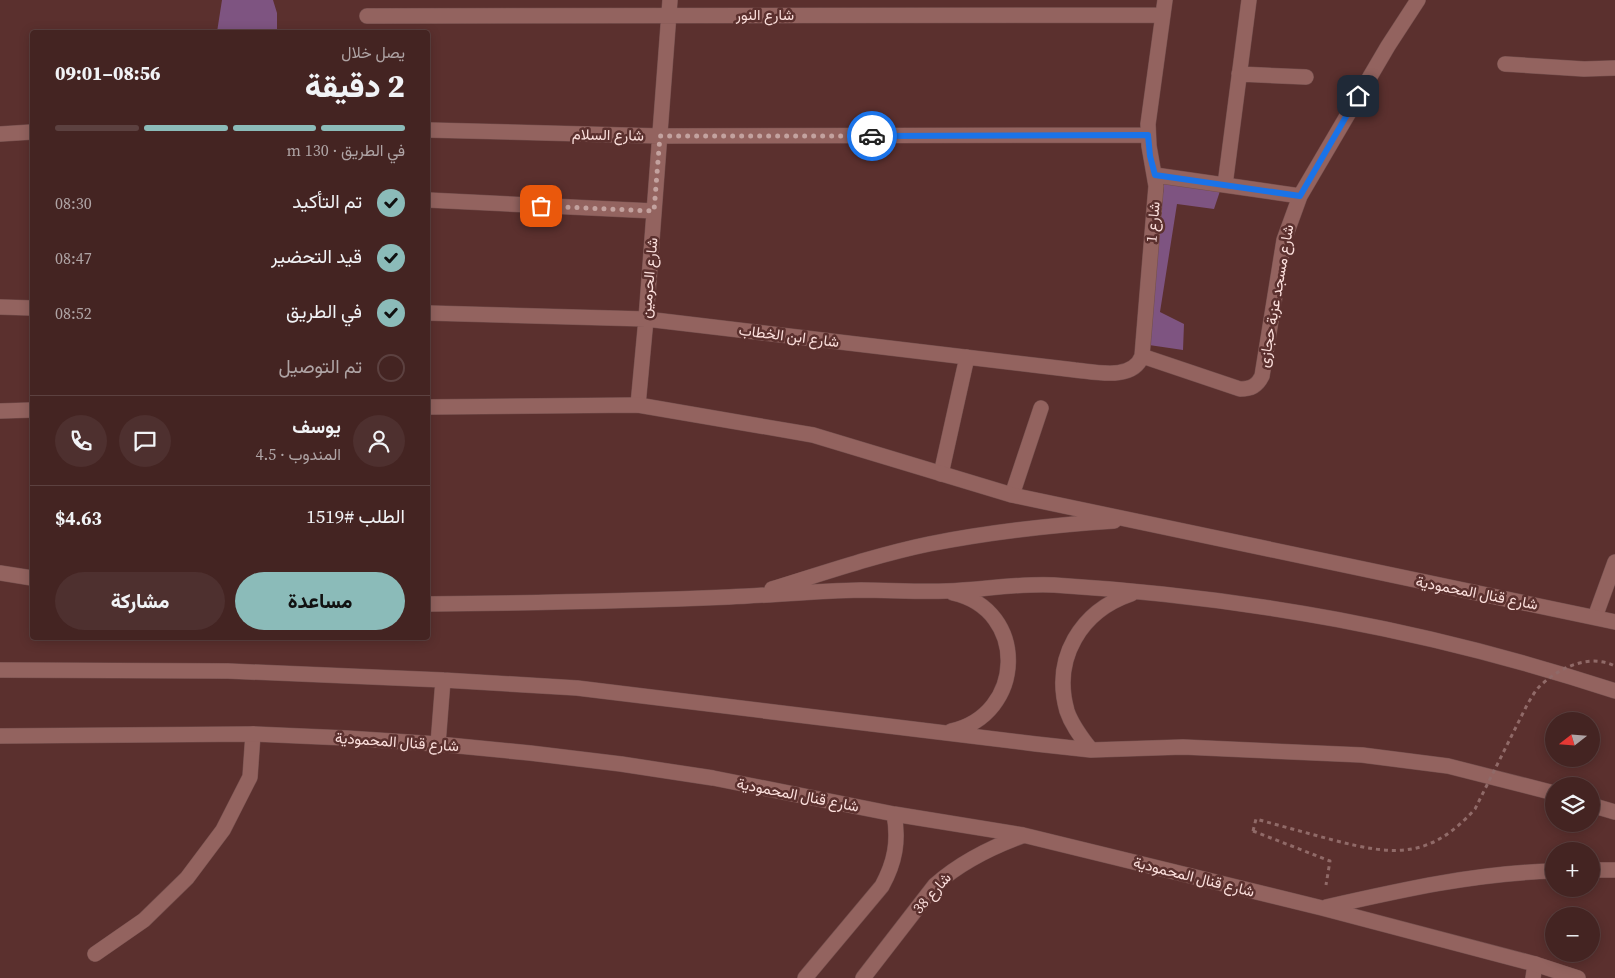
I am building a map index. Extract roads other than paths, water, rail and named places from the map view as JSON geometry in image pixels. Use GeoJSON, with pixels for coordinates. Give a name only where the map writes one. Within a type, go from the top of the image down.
{"type":"FeatureCollection","features":[{"type":"Feature","properties":{"kind":"main road","name":"شارع الحرمين"},"geometry":{"type":"LineString","coordinates":[[638,406],[670,0]]}},
{"type":"Feature","properties":{"kind":"main road"},"geometry":{"type":"LineString","coordinates":[[1225,185],[1249,0]]}},
{"type":"Feature","properties":{"kind":"main road","name":"شارع مسجد عزبة حجازى"},"geometry":{"type":"LineString","coordinates":[[1142,356],[1240,389],[1253,387],[1259,382],[1262,376],[1284,240],[1300,196],[1388,46],[1418,0]]}},
{"type":"Feature","properties":{"kind":"main road","name":"شارع النور"},"geometry":{"type":"LineString","coordinates":[[367,16],[669,16],[1164,7]]}},
{"type":"Feature","properties":{"kind":"main road","name":"شارع 1"},"geometry":{"type":"LineString","coordinates":[[1142,356],[1156,186],[1148,135],[1164,7]]}},
{"type":"Feature","properties":{"kind":"main road"},"geometry":{"type":"LineString","coordinates":[[1504,64],[1584,69],[1615,68]]}},
{"type":"Feature","properties":{"kind":"main road"},"geometry":{"type":"LineString","coordinates":[[1239,74],[1306,77]]}},
{"type":"Feature","properties":{"kind":"main road","name":"شارع السلام"},"geometry":{"type":"LineString","coordinates":[[430,130],[660,136],[1148,135]]}},
{"type":"Feature","properties":{"kind":"main road"},"geometry":{"type":"LineString","coordinates":[[0,134],[30,132]]}},
{"type":"Feature","properties":{"kind":"main road"},"geometry":{"type":"LineString","coordinates":[[1155,175],[1300,196]]}},
{"type":"Feature","properties":{"kind":"main road"},"geometry":{"type":"LineString","coordinates":[[430,200],[654,211]]}},
{"type":"Feature","properties":{"kind":"main road"},"geometry":{"type":"LineString","coordinates":[[0,307],[30,308]]}},
{"type":"Feature","properties":{"kind":"main road","name":"شارع ابن الخطاب"},"geometry":{"type":"LineString","coordinates":[[430,313],[646,318],[1075,370],[1129,371],[1135,368],[1142,356]]}},
{"type":"Feature","properties":{"kind":"main road"},"geometry":{"type":"LineString","coordinates":[[942,474],[967,357]]}},
{"type":"Feature","properties":{"kind":"main road","name":"شارع قنال المحمودية"},"geometry":{"type":"LineString","coordinates":[[430,407],[638,406],[813,435],[1012,496],[1135,520],[1447,588],[1615,622]]}},
{"type":"Feature","properties":{"kind":"main road"},"geometry":{"type":"LineString","coordinates":[[1012,496],[1041,408]]}},
{"type":"Feature","properties":{"kind":"main road"},"geometry":{"type":"LineString","coordinates":[[0,411],[30,410]]}},
{"type":"Feature","properties":{"kind":"main road"},"geometry":{"type":"LineString","coordinates":[[752,596],[861,561],[928,544],[997,532],[1066,524],[1135,520]]}},
{"type":"Feature","properties":{"kind":"main road"},"geometry":{"type":"LineString","coordinates":[[1596,617],[1615,562]]}},
{"type":"Feature","properties":{"kind":"main road"},"geometry":{"type":"LineString","coordinates":[[0,573],[30,578]]}},
{"type":"Feature","properties":{"kind":"main road"},"geometry":{"type":"LineString","coordinates":[[430,604],[579,603],[860,590],[945,591],[1050,585],[1219,599],[1302,612],[1391,629],[1487,652],[1565,674],[1615,691]]}},
{"type":"Feature","properties":{"kind":"main road"},"geometry":{"type":"LineString","coordinates":[[944,733],[963,729],[980,720],[994,707],[1003,690],[1008,672],[1008,653],[1004,634],[994,618],[980,605],[964,595],[945,591]]}},
{"type":"Feature","properties":{"kind":"main road"},"geometry":{"type":"LineString","coordinates":[[1091,750],[1077,732],[1068,712],[1063,691],[1066,661],[1070,647],[1081,628],[1096,612],[1114,599],[1135,592]]}},
{"type":"Feature","properties":{"kind":"main road"},"geometry":{"type":"LineString","coordinates":[[0,670],[228,671],[577,688],[1091,750],[1183,748],[1362,755],[1448,766],[1545,791]]}},
{"type":"Feature","properties":{"kind":"main road"},"geometry":{"type":"LineString","coordinates":[[438,744],[443,680]]}},
{"type":"Feature","properties":{"kind":"main road"},"geometry":{"type":"LineString","coordinates":[[95,954],[144,920],[173,892],[187,878],[223,830],[250,777],[254,734]]}},
{"type":"Feature","properties":{"kind":"main road","name":"شارع قنال المحمودية"},"geometry":{"type":"LineString","coordinates":[[0,736],[254,734],[438,744],[594,761],[713,778],[894,814],[1023,836],[1322,908],[1534,971],[1578,978]]}},
{"type":"Feature","properties":{"kind":"main road"},"geometry":{"type":"LineString","coordinates":[[1600,808],[1615,812]]}},
{"type":"Feature","properties":{"kind":"main road"},"geometry":{"type":"LineString","coordinates":[[805,978],[882,886],[894,858],[897,844],[897,828],[894,814]]}},
{"type":"Feature","properties":{"kind":"main road","name":"شارع 38"},"geometry":{"type":"LineString","coordinates":[[863,978],[934,885],[948,873],[979,853],[1023,836]]}},
{"type":"Feature","properties":{"kind":"main road"},"geometry":{"type":"LineString","coordinates":[[1600,870],[1615,870]]}},
{"type":"Feature","properties":{"kind":"main road"},"geometry":{"type":"LineString","coordinates":[[1322,908],[1391,892],[1460,880],[1514,872],[1545,871]]}}]}
